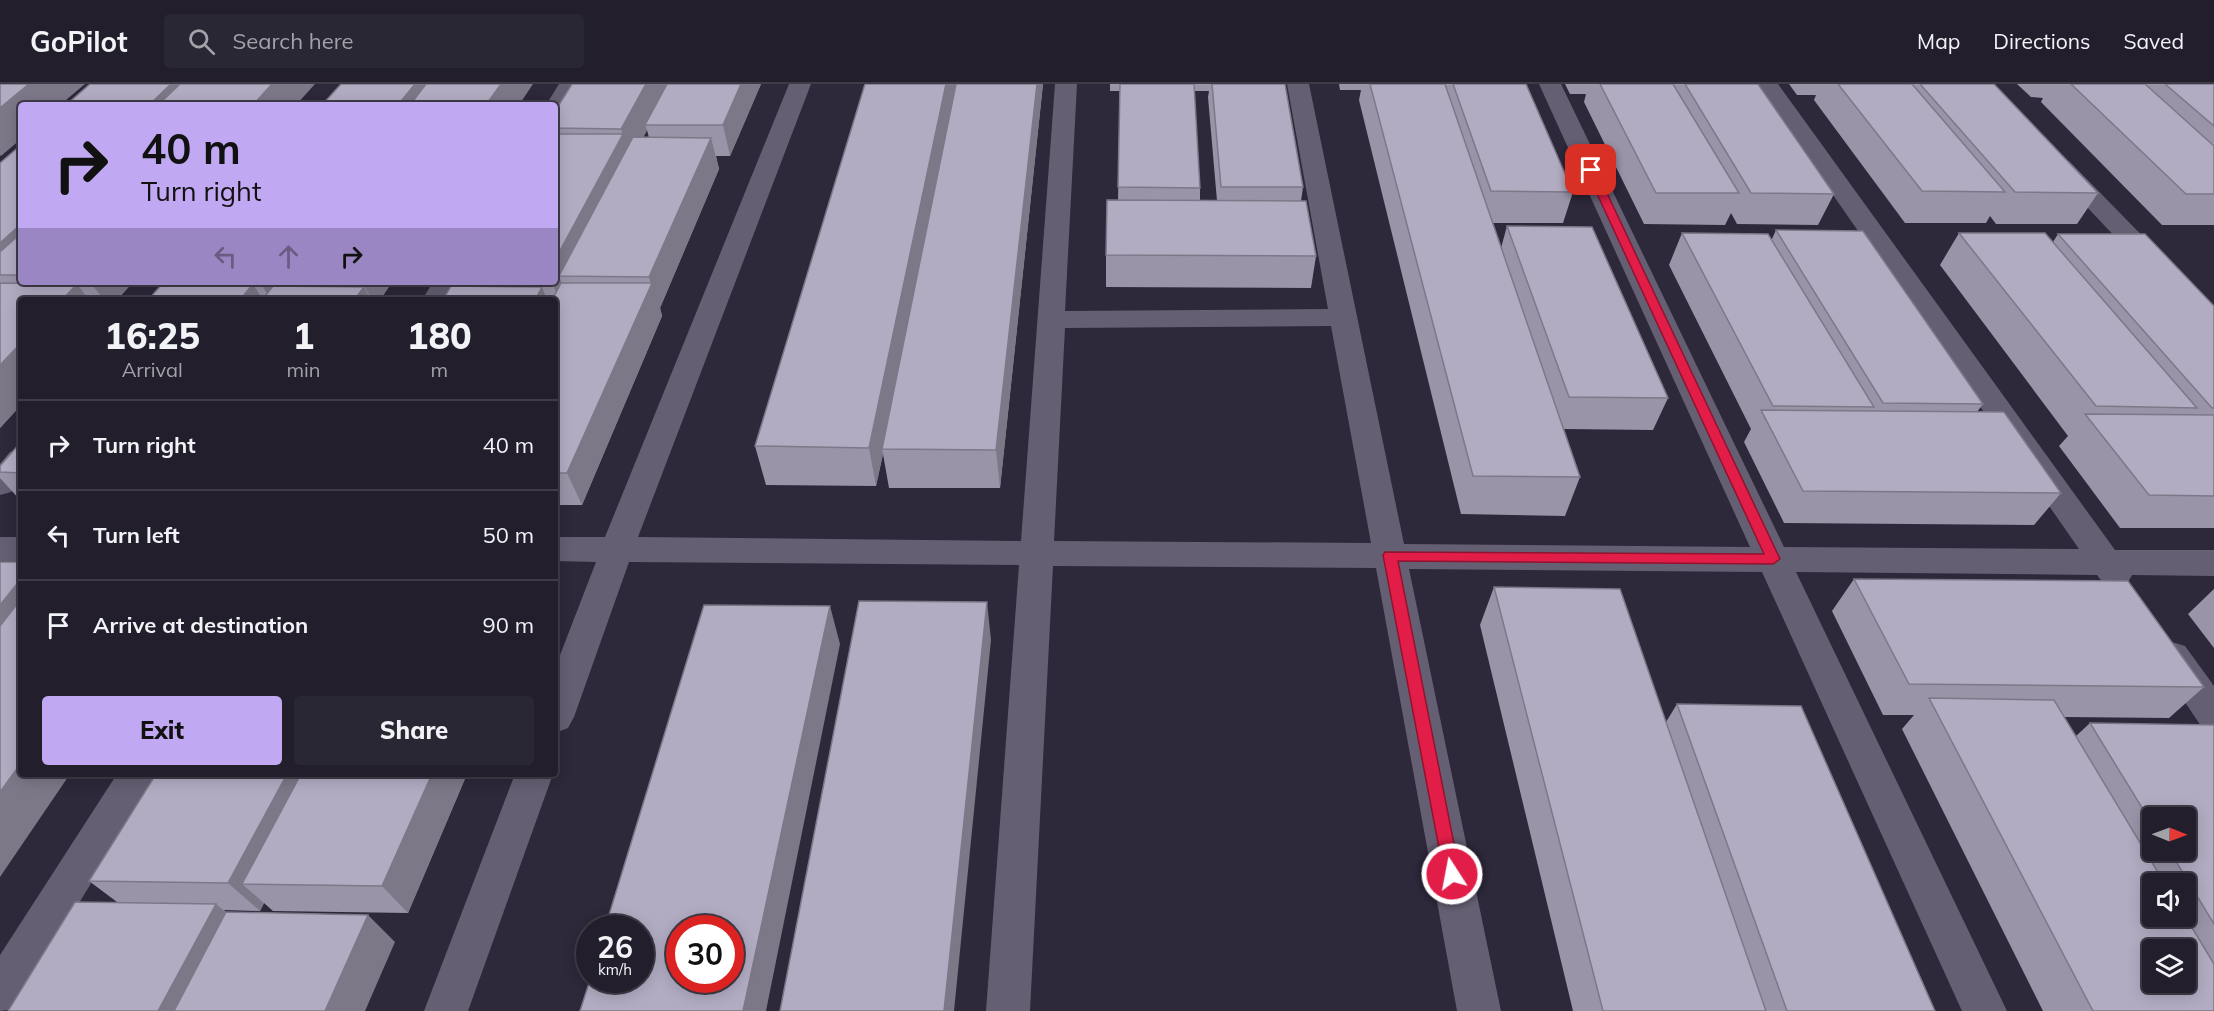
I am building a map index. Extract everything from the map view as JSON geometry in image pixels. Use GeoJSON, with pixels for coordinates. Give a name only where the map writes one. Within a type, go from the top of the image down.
{"type":"FeatureCollection","features":[{"type":"Feature","properties":{"kind":"street"},"geometry":{"type":"LineString","coordinates":[[558,103],[570,84]]}},
{"type":"Feature","properties":{"kind":"street"},"geometry":{"type":"LineString","coordinates":[[558,709],[617,549],[800,84]]}},
{"type":"Feature","properties":{"kind":"street"},"geometry":{"type":"LineString","coordinates":[[1008,1011],[1066,84]]}},
{"type":"Feature","properties":{"kind":"street"},"geometry":{"type":"LineString","coordinates":[[1298,84],[1479,1011]]}},
{"type":"Feature","properties":{"kind":"street"},"geometry":{"type":"LineString","coordinates":[[1550,84],[1985,1011]]}},
{"type":"Feature","properties":{"kind":"street"},"geometry":{"type":"LineString","coordinates":[[1767,84],[2133,600]]}},
{"type":"Feature","properties":{"kind":"street"},"geometry":{"type":"LineString","coordinates":[[2049,153],[2214,325]]}},
{"type":"Feature","properties":{"kind":"street"},"geometry":{"type":"LineString","coordinates":[[1051,320],[1343,317]]}},
{"type":"Feature","properties":{"kind":"street"},"geometry":{"type":"LineString","coordinates":[[0,484],[18,463]]}},
{"type":"Feature","properties":{"kind":"street"},"geometry":{"type":"LineString","coordinates":[[0,549],[18,549]]}},
{"type":"Feature","properties":{"kind":"street"},"geometry":{"type":"LineString","coordinates":[[558,549],[2214,563]]}},
{"type":"Feature","properties":{"kind":"street"},"geometry":{"type":"LineString","coordinates":[[2160,639],[2214,715]]}},
{"type":"Feature","properties":{"kind":"street"},"geometry":{"type":"LineString","coordinates":[[0,994],[136,777]]}},
{"type":"Feature","properties":{"kind":"street"},"geometry":{"type":"LineString","coordinates":[[446,1011],[533,777]]}},
{"type":"Feature","properties":{"kind":"building"},"geometry":{"type":"Polygon","coordinates":[[[0,84],[29,84],[0,108],[0,84]]]}},
{"type":"Feature","properties":{"kind":"building"},"geometry":{"type":"Polygon","coordinates":[[[90,84],[171,84],[152,102],[69,102],[90,84]]]}},
{"type":"Feature","properties":{"kind":"building"},"geometry":{"type":"Polygon","coordinates":[[[180,84],[272,84],[256,102],[161,102],[180,84]]]}},
{"type":"Feature","properties":{"kind":"building"},"geometry":{"type":"Polygon","coordinates":[[[341,84],[415,84],[400,102],[325,102],[341,84]]]}},
{"type":"Feature","properties":{"kind":"building"},"geometry":{"type":"Polygon","coordinates":[[[426,84],[501,84],[488,102],[412,102],[426,84]]]}},
{"type":"Feature","properties":{"kind":"building"},"geometry":{"type":"Polygon","coordinates":[[[572,84],[646,84],[621,129],[558,128],[558,106],[572,84]]]}},
{"type":"Feature","properties":{"kind":"building"},"geometry":{"type":"Polygon","coordinates":[[[667,84],[741,84],[723,125],[645,125],[667,84]]]}},
{"type":"Feature","properties":{"kind":"building"},"geometry":{"type":"Polygon","coordinates":[[[865,84],[946,84],[869,448],[755,446],[865,84]]]}},
{"type":"Feature","properties":{"kind":"building"},"geometry":{"type":"Polygon","coordinates":[[[956,84],[1037,84],[996,450],[882,449],[956,84]]]}},
{"type":"Feature","properties":{"kind":"building"},"geometry":{"type":"Polygon","coordinates":[[[1120,84],[1194,84],[1200,188],[1118,187],[1120,84]]]}},
{"type":"Feature","properties":{"kind":"building"},"geometry":{"type":"Polygon","coordinates":[[[1212,84],[1285,84],[1303,187],[1221,187],[1212,84]]]}},
{"type":"Feature","properties":{"kind":"building"},"geometry":{"type":"Polygon","coordinates":[[[1370,84],[1445,84],[1580,477],[1473,476],[1370,84]]]}},
{"type":"Feature","properties":{"kind":"building"},"geometry":{"type":"Polygon","coordinates":[[[1453,84],[1526,84],[1573,192],[1491,191],[1453,84]]]}},
{"type":"Feature","properties":{"kind":"building"},"geometry":{"type":"Polygon","coordinates":[[[1600,84],[1673,84],[1739,193],[1656,193],[1600,84]]]}},
{"type":"Feature","properties":{"kind":"building"},"geometry":{"type":"Polygon","coordinates":[[[1685,84],[1758,84],[1834,194],[1751,193],[1685,84]]]}},
{"type":"Feature","properties":{"kind":"building"},"geometry":{"type":"Polygon","coordinates":[[[1838,84],[1912,84],[2005,192],[1922,191],[1838,84]]]}},
{"type":"Feature","properties":{"kind":"building"},"geometry":{"type":"Polygon","coordinates":[[[1920,84],[1994,84],[2098,193],[2015,192],[1920,84]]]}},
{"type":"Feature","properties":{"kind":"building"},"geometry":{"type":"Polygon","coordinates":[[[2071,84],[2145,84],[2214,146],[2214,194],[2186,194],[2071,84]]]}},
{"type":"Feature","properties":{"kind":"building"},"geometry":{"type":"Polygon","coordinates":[[[2165,84],[2214,84],[2214,126],[2165,84]]]}},
{"type":"Feature","properties":{"kind":"building"},"geometry":{"type":"Polygon","coordinates":[[[558,134],[623,134],[558,254],[558,134]]]}},
{"type":"Feature","properties":{"kind":"building"},"geometry":{"type":"Polygon","coordinates":[[[633,137],[711,138],[649,277],[559,276],[633,137]]]}},
{"type":"Feature","properties":{"kind":"building"},"geometry":{"type":"Polygon","coordinates":[[[18,148],[18,227],[0,243],[0,163],[18,148]]]}},
{"type":"Feature","properties":{"kind":"building"},"geometry":{"type":"Polygon","coordinates":[[[1107,200],[1306,201],[1316,256],[1106,255],[1107,200]]]}},
{"type":"Feature","properties":{"kind":"building"},"geometry":{"type":"Polygon","coordinates":[[[1507,226],[1592,227],[1668,398],[1569,397],[1507,226]]]}},
{"type":"Feature","properties":{"kind":"building"},"geometry":{"type":"Polygon","coordinates":[[[1776,230],[1863,231],[1983,404],[1883,403],[1776,230]]]}},
{"type":"Feature","properties":{"kind":"building"},"geometry":{"type":"Polygon","coordinates":[[[1682,233],[1768,234],[1874,407],[1773,406],[1682,233]]]}},
{"type":"Feature","properties":{"kind":"building"},"geometry":{"type":"Polygon","coordinates":[[[1959,233],[2045,233],[2197,408],[2096,406],[1959,233]]]}},
{"type":"Feature","properties":{"kind":"building"},"geometry":{"type":"Polygon","coordinates":[[[2058,234],[2145,234],[2214,306],[2214,408],[2212,408],[2058,234]]]}},
{"type":"Feature","properties":{"kind":"building"},"geometry":{"type":"Polygon","coordinates":[[[18,236],[18,275],[0,275],[0,252],[18,236]]]}},
{"type":"Feature","properties":{"kind":"building"},"geometry":{"type":"Polygon","coordinates":[[[0,283],[76,285],[65,297],[18,297],[18,346],[0,365],[0,283]]]}},
{"type":"Feature","properties":{"kind":"building"},"geometry":{"type":"Polygon","coordinates":[[[561,283],[652,283],[567,473],[558,473],[558,297],[554,297],[561,283]]]}},
{"type":"Feature","properties":{"kind":"building"},"geometry":{"type":"Polygon","coordinates":[[[161,285],[252,285],[242,297],[151,297],[161,285]]]}},
{"type":"Feature","properties":{"kind":"building"},"geometry":{"type":"Polygon","coordinates":[[[273,286],[364,287],[356,297],[264,297],[273,286]]]}},
{"type":"Feature","properties":{"kind":"building"},"geometry":{"type":"Polygon","coordinates":[[[451,286],[542,287],[537,297],[445,297],[451,286]]]}},
{"type":"Feature","properties":{"kind":"building"},"geometry":{"type":"Polygon","coordinates":[[[1761,410],[2004,412],[2061,493],[1803,491],[1761,410]]]}},
{"type":"Feature","properties":{"kind":"building"},"geometry":{"type":"Polygon","coordinates":[[[2085,414],[2214,415],[2214,496],[2149,495],[2085,414]]]}},
{"type":"Feature","properties":{"kind":"building"},"geometry":{"type":"Polygon","coordinates":[[[18,445],[18,473],[0,472],[0,466],[18,445]]]}},
{"type":"Feature","properties":{"kind":"building"},"geometry":{"type":"Polygon","coordinates":[[[0,562],[18,562],[18,583],[0,605],[0,562]]]}},
{"type":"Feature","properties":{"kind":"building"},"geometry":{"type":"Polygon","coordinates":[[[1854,579],[2128,581],[2204,687],[1909,684],[1854,579]]]}},
{"type":"Feature","properties":{"kind":"building"},"geometry":{"type":"Polygon","coordinates":[[[1494,587],[1620,589],[1766,1011],[1603,1011],[1494,587]]]}},
{"type":"Feature","properties":{"kind":"building"},"geometry":{"type":"Polygon","coordinates":[[[859,601],[987,602],[944,1011],[780,1011],[859,601]]]}},
{"type":"Feature","properties":{"kind":"building"},"geometry":{"type":"Polygon","coordinates":[[[18,603],[18,767],[0,792],[0,626],[18,603]]]}},
{"type":"Feature","properties":{"kind":"building"},"geometry":{"type":"Polygon","coordinates":[[[704,605],[830,606],[743,1011],[580,1011],[586,993],[654,993],[654,915],[609,915],[704,605]]]}},
{"type":"Feature","properties":{"kind":"building"},"geometry":{"type":"Polygon","coordinates":[[[1929,698],[2054,700],[2142,846],[2142,861],[2151,861],[2158,873],[2142,873],[2142,927],[2192,927],[2214,964],[2214,1011],[2093,1011],[1929,698]]]}},
{"type":"Feature","properties":{"kind":"building"},"geometry":{"type":"Polygon","coordinates":[[[1677,704],[1801,706],[1935,1011],[1787,1011],[1677,704]]]}},
{"type":"Feature","properties":{"kind":"building"},"geometry":{"type":"Polygon","coordinates":[[[2090,723],[2214,725],[2214,924],[2196,894],[2196,873],[2183,873],[2176,861],[2196,861],[2196,807],[2142,808],[2090,723]]]}},
{"type":"Feature","properties":{"kind":"building"},"geometry":{"type":"Polygon","coordinates":[[[154,777],[285,777],[228,883],[89,881],[154,777]]]}},
{"type":"Feature","properties":{"kind":"building"},"geometry":{"type":"Polygon","coordinates":[[[299,777],[431,777],[382,886],[242,884],[299,777]]]}},
{"type":"Feature","properties":{"kind":"building"},"geometry":{"type":"Polygon","coordinates":[[[75,902],[216,904],[158,1011],[8,1011],[75,902]]]}},
{"type":"Feature","properties":{"kind":"building"},"geometry":{"type":"Polygon","coordinates":[[[226,912],[368,915],[325,1011],[174,1011],[226,912]]]}},
{"type":"Feature","properties":{"kind":"route"},"geometry":{"type":"LineString","coordinates":[[1452,874],[1390,555],[1773,559],[1591,170]]}}]}
